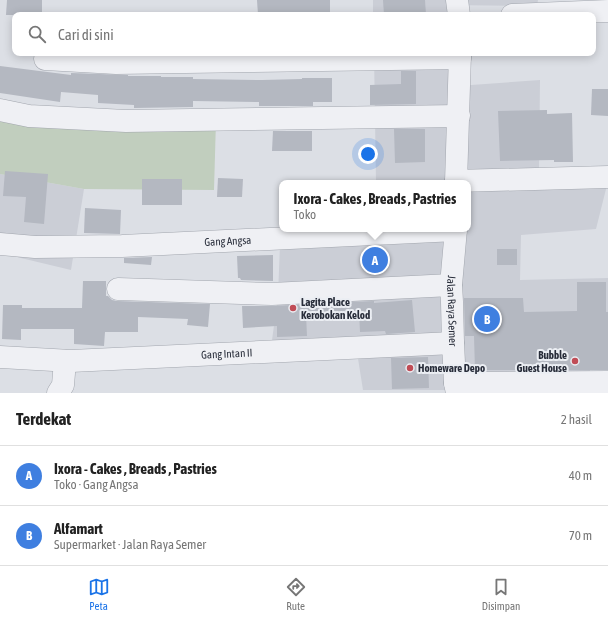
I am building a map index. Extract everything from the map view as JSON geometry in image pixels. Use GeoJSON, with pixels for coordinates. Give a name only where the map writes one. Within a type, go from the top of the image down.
{"type":"FeatureCollection","features":[{"type":"Feature","properties":{"kind":"street"},"geometry":{"type":"LineString","coordinates":[[457,0],[459,12]]}},
{"type":"Feature","properties":{"kind":"street"},"geometry":{"type":"LineString","coordinates":[[584,12],[608,11]]}},
{"type":"Feature","properties":{"kind":"street"},"geometry":{"type":"LineString","coordinates":[[45,59],[116,63],[417,56]]}},
{"type":"Feature","properties":{"kind":"street"},"geometry":{"type":"LineString","coordinates":[[456,180],[460,56]]}},
{"type":"Feature","properties":{"kind":"street"},"geometry":{"type":"LineString","coordinates":[[0,110],[29,116],[126,121],[459,116]]}},
{"type":"Feature","properties":{"kind":"street"},"geometry":{"type":"LineString","coordinates":[[471,182],[608,177]]}},
{"type":"Feature","properties":{"kind":"street","name":"Gang Angsa"},"geometry":{"type":"LineString","coordinates":[[0,244],[35,247],[122,246],[397,232]]}},
{"type":"Feature","properties":{"kind":"street","name":"Jalan Raya Semer"},"geometry":{"type":"LineString","coordinates":[[456,232],[451,285],[456,388]]}},
{"type":"Feature","properties":{"kind":"street"},"geometry":{"type":"LineString","coordinates":[[118,289],[272,294],[451,285]]}},
{"type":"Feature","properties":{"kind":"street","name":"Gang Intan II"},"geometry":{"type":"LineString","coordinates":[[0,357],[68,361],[453,343]]}},
{"type":"Feature","properties":{"kind":"street"},"geometry":{"type":"LineString","coordinates":[[58,393],[63,385],[68,361]]}},
{"type":"Feature","properties":{"kind":"street"},"geometry":{"type":"LineString","coordinates":[[68,361],[70,393]]}},
{"type":"Feature","properties":{"kind":"street"},"geometry":{"type":"LineString","coordinates":[[456,388],[608,382]]}},
{"type":"Feature","properties":{"kind":"shaded area"},"geometry":{"type":"Polygon","coordinates":[[[373,0],[538,0],[537,6],[447,5],[448,12],[373,12],[373,0]]]}},
{"type":"Feature","properties":{"kind":"shaded area"},"geometry":{"type":"Polygon","coordinates":[[[374,56],[453,56],[457,86],[540,80],[539,168],[608,169],[608,181],[596,229],[521,235],[520,280],[608,278],[608,336],[590,336],[590,378],[451,390],[363,390],[356,346],[270,355],[278,296],[280,245],[408,232],[471,232],[471,180],[376,180],[374,56]]]}},
{"type":"Feature","properties":{"kind":"shaded area"},"geometry":{"type":"Polygon","coordinates":[[[0,174],[84,189],[71,270],[0,253],[0,174]]]}},
{"type":"Feature","properties":{"kind":"green space"},"geometry":{"type":"Polygon","coordinates":[[[0,118],[216,120],[214,190],[84,189],[0,174],[0,118]]]}},
{"type":"Feature","properties":{"kind":"building"},"geometry":{"type":"Polygon","coordinates":[[[7,0],[42,0],[42,12],[12,12],[12,15],[6,15],[7,0]]]}},
{"type":"Feature","properties":{"kind":"building"},"geometry":{"type":"Polygon","coordinates":[[[257,0],[330,0],[330,12],[258,12],[257,0]]]}},
{"type":"Feature","properties":{"kind":"building"},"geometry":{"type":"Polygon","coordinates":[[[383,0],[425,0],[426,12],[384,12],[383,0]]]}},
{"type":"Feature","properties":{"kind":"building"},"geometry":{"type":"Polygon","coordinates":[[[0,66],[71,75],[71,73],[193,77],[193,79],[262,80],[332,78],[332,102],[313,102],[313,106],[259,106],[259,102],[193,101],[193,107],[134,108],[134,105],[98,103],[98,95],[61,92],[60,102],[0,93],[0,66]]]}},
{"type":"Feature","properties":{"kind":"building"},"geometry":{"type":"Polygon","coordinates":[[[401,71],[416,71],[416,104],[370,105],[370,85],[401,84],[401,71]]]}},
{"type":"Feature","properties":{"kind":"building"},"geometry":{"type":"Polygon","coordinates":[[[592,89],[608,89],[608,116],[591,115],[592,89]]]}},
{"type":"Feature","properties":{"kind":"building"},"geometry":{"type":"Polygon","coordinates":[[[547,110],[547,114],[572,113],[573,162],[554,162],[554,160],[500,161],[498,111],[547,110]]]}},
{"type":"Feature","properties":{"kind":"building"},"geometry":{"type":"Polygon","coordinates":[[[394,129],[425,129],[425,162],[395,163],[394,129]]]}},
{"type":"Feature","properties":{"kind":"building"},"geometry":{"type":"Polygon","coordinates":[[[273,131],[312,131],[312,151],[272,151],[273,131]]]}},
{"type":"Feature","properties":{"kind":"building"},"geometry":{"type":"Polygon","coordinates":[[[5,171],[48,174],[44,224],[24,222],[26,197],[3,196],[5,171]]]}},
{"type":"Feature","properties":{"kind":"building"},"geometry":{"type":"Polygon","coordinates":[[[218,178],[243,179],[242,197],[217,197],[218,178]]]}},
{"type":"Feature","properties":{"kind":"building"},"geometry":{"type":"Polygon","coordinates":[[[142,179],[182,179],[182,205],[142,205],[142,179]]]}},
{"type":"Feature","properties":{"kind":"building"},"geometry":{"type":"Polygon","coordinates":[[[85,208],[121,210],[120,234],[84,233],[85,208]]]}},
{"type":"Feature","properties":{"kind":"building"},"geometry":{"type":"Polygon","coordinates":[[[497,249],[517,249],[517,265],[497,265],[497,249]]]}},
{"type":"Feature","properties":{"kind":"building"},"geometry":{"type":"Polygon","coordinates":[[[273,255],[273,281],[241,280],[238,278],[237,256],[273,255]]]}},
{"type":"Feature","properties":{"kind":"building"},"geometry":{"type":"Polygon","coordinates":[[[152,257],[151,265],[124,263],[124,258],[152,257]]]}},
{"type":"Feature","properties":{"kind":"building"},"geometry":{"type":"Polygon","coordinates":[[[83,281],[106,281],[106,296],[117,301],[210,304],[208,327],[187,325],[188,319],[138,317],[138,332],[105,332],[104,346],[74,344],[74,329],[21,329],[21,340],[2,339],[3,305],[22,305],[22,308],[82,308],[83,281]]]}},
{"type":"Feature","properties":{"kind":"building"},"geometry":{"type":"Polygon","coordinates":[[[577,282],[606,282],[606,312],[608,312],[608,370],[475,370],[474,336],[465,336],[464,298],[523,298],[524,312],[577,311],[577,282]]]}},
{"type":"Feature","properties":{"kind":"building"},"geometry":{"type":"Polygon","coordinates":[[[412,300],[415,332],[386,334],[385,331],[360,332],[359,312],[306,314],[307,336],[277,337],[277,326],[243,328],[242,306],[374,301],[374,303],[412,300]]]}},
{"type":"Feature","properties":{"kind":"building","name":"Homeware Depo"},"geometry":{"type":"Polygon","coordinates":[[[428,357],[429,388],[392,389],[391,358],[428,357]]]}},
{"type":"Feature","properties":{"kind":"place","name":"Ixora - Cakes , Breads , Pastries"},"geometry":{"type":"Point","coordinates":[375,260]}},
{"type":"Feature","properties":{"kind":"place","name":"Lagita Place Kerobokan Kelod"},"geometry":{"type":"Point","coordinates":[293,308]}},
{"type":"Feature","properties":{"kind":"place","name":"Alfamart"},"geometry":{"type":"Point","coordinates":[487,319]}},
{"type":"Feature","properties":{"kind":"place","name":"Bubble Guest House"},"geometry":{"type":"Point","coordinates":[575,361]}},
{"type":"Feature","properties":{"kind":"place","name":"Homeware Depo"},"geometry":{"type":"Point","coordinates":[410,368]}}]}
